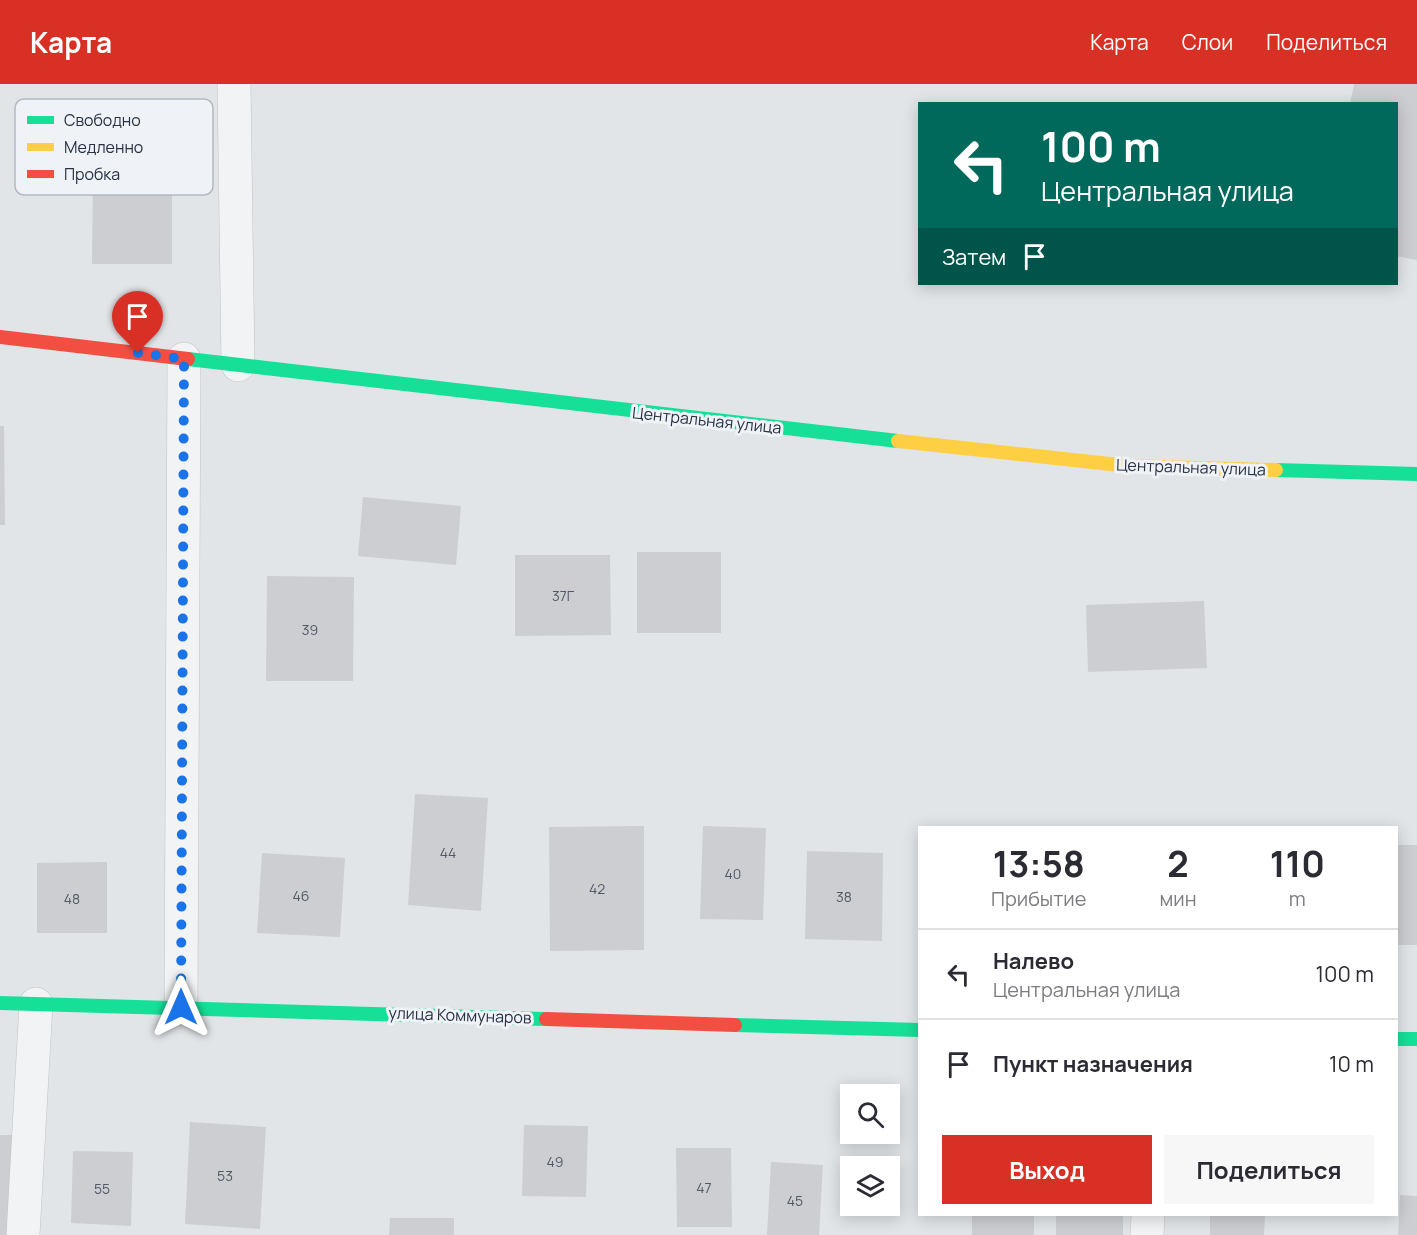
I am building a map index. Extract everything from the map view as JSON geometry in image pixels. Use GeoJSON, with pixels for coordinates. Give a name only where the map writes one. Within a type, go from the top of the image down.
{"type":"FeatureCollection","features":[{"type":"Feature","properties":{"kind":"street"},"geometry":{"type":"LineString","coordinates":[[234,84],[238,365]]}},
{"type":"Feature","properties":{"kind":"street","name":"Центральная улица"},"geometry":{"type":"LineString","coordinates":[[0,337],[578,406],[1128,466],[1417,474]]}},
{"type":"Feature","properties":{"kind":"street"},"geometry":{"type":"LineString","coordinates":[[181,1007],[184,359]]}},
{"type":"Feature","properties":{"kind":"street","name":"улица Коммунаров"},"geometry":{"type":"LineString","coordinates":[[0,1003],[918,1030]]}},
{"type":"Feature","properties":{"kind":"street"},"geometry":{"type":"LineString","coordinates":[[23,1235],[36,1004]]}},
{"type":"Feature","properties":{"kind":"street"},"geometry":{"type":"LineString","coordinates":[[1398,1039],[1417,1039]]}},
{"type":"Feature","properties":{"kind":"street"},"geometry":{"type":"LineString","coordinates":[[1147,1235],[1148,1216]]}},
{"type":"Feature","properties":{"kind":"building"},"geometry":{"type":"Polygon","coordinates":[[[1354,84],[1417,84],[1417,260],[1398,256],[1398,102],[1350,102],[1354,84]]]}},
{"type":"Feature","properties":{"kind":"building"},"geometry":{"type":"Polygon","coordinates":[[[93,195],[172,195],[172,264],[92,264],[93,195]]]}},
{"type":"Feature","properties":{"kind":"building"},"geometry":{"type":"Polygon","coordinates":[[[0,426],[4,426],[5,525],[0,525],[0,426]]]}},
{"type":"Feature","properties":{"kind":"building"},"geometry":{"type":"Polygon","coordinates":[[[363,497],[461,506],[456,565],[358,556],[363,497]]]}},
{"type":"Feature","properties":{"kind":"building"},"geometry":{"type":"Polygon","coordinates":[[[637,552],[721,552],[721,633],[637,633],[637,552]]]}},
{"type":"Feature","properties":{"kind":"building"},"geometry":{"type":"Polygon","coordinates":[[[515,555],[610,555],[611,635],[515,636],[515,555]]]}},
{"type":"Feature","properties":{"kind":"building"},"geometry":{"type":"Polygon","coordinates":[[[267,576],[354,577],[353,681],[266,681],[267,576]]]}},
{"type":"Feature","properties":{"kind":"building"},"geometry":{"type":"Polygon","coordinates":[[[1204,601],[1207,668],[1088,672],[1086,605],[1204,601]]]}},
{"type":"Feature","properties":{"kind":"building"},"geometry":{"type":"Polygon","coordinates":[[[415,794],[488,798],[481,911],[408,905],[415,794]]]}},
{"type":"Feature","properties":{"kind":"building"},"geometry":{"type":"Polygon","coordinates":[[[644,826],[644,950],[550,951],[549,827],[644,826]]]}},
{"type":"Feature","properties":{"kind":"building"},"geometry":{"type":"Polygon","coordinates":[[[703,826],[766,828],[763,920],[700,919],[703,826]]]}},
{"type":"Feature","properties":{"kind":"building"},"geometry":{"type":"Polygon","coordinates":[[[1398,845],[1417,845],[1417,945],[1398,945],[1398,845]]]}},
{"type":"Feature","properties":{"kind":"building"},"geometry":{"type":"Polygon","coordinates":[[[807,851],[883,853],[882,941],[805,939],[807,851]]]}},
{"type":"Feature","properties":{"kind":"building"},"geometry":{"type":"Polygon","coordinates":[[[262,853],[345,858],[340,937],[257,933],[262,853]]]}},
{"type":"Feature","properties":{"kind":"building"},"geometry":{"type":"Polygon","coordinates":[[[107,862],[107,933],[37,933],[37,863],[107,862]]]}},
{"type":"Feature","properties":{"kind":"building"},"geometry":{"type":"Polygon","coordinates":[[[190,1122],[266,1127],[260,1229],[185,1224],[190,1122]]]}},
{"type":"Feature","properties":{"kind":"building"},"geometry":{"type":"Polygon","coordinates":[[[524,1125],[588,1126],[586,1197],[522,1196],[524,1125]]]}},
{"type":"Feature","properties":{"kind":"building"},"geometry":{"type":"Polygon","coordinates":[[[0,1135],[21,1135],[19,1235],[0,1235],[0,1135]]]}},
{"type":"Feature","properties":{"kind":"building"},"geometry":{"type":"Polygon","coordinates":[[[676,1148],[731,1148],[732,1227],[677,1227],[676,1148]]]}},
{"type":"Feature","properties":{"kind":"building"},"geometry":{"type":"Polygon","coordinates":[[[73,1151],[133,1152],[131,1226],[71,1223],[73,1151]]]}},
{"type":"Feature","properties":{"kind":"building"},"geometry":{"type":"Polygon","coordinates":[[[771,1162],[823,1165],[819,1235],[767,1235],[771,1162]]]}},
{"type":"Feature","properties":{"kind":"building"},"geometry":{"type":"Polygon","coordinates":[[[1400,1195],[1417,1196],[1417,1235],[1398,1235],[1400,1195]]]}},
{"type":"Feature","properties":{"kind":"building"},"geometry":{"type":"Polygon","coordinates":[[[972,1216],[1034,1216],[1034,1235],[972,1235],[972,1216]]]}},
{"type":"Feature","properties":{"kind":"building"},"geometry":{"type":"Polygon","coordinates":[[[1056,1216],[1123,1216],[1123,1235],[1056,1235],[1056,1216]]]}},
{"type":"Feature","properties":{"kind":"building"},"geometry":{"type":"Polygon","coordinates":[[[1210,1216],[1265,1216],[1264,1235],[1210,1235],[1210,1216]]]}},
{"type":"Feature","properties":{"kind":"building"},"geometry":{"type":"Polygon","coordinates":[[[390,1218],[454,1218],[454,1235],[389,1235],[390,1218]]]}},
{"type":"Feature","properties":{"kind":"traffic: fast"},"geometry":{"type":"LineString","coordinates":[[188,359],[898,441]]}},
{"type":"Feature","properties":{"kind":"traffic: fast"},"geometry":{"type":"LineString","coordinates":[[1276,470],[1417,474]]}},
{"type":"Feature","properties":{"kind":"traffic: fast"},"geometry":{"type":"LineString","coordinates":[[0,1003],[546,1019]]}},
{"type":"Feature","properties":{"kind":"traffic: fast"},"geometry":{"type":"LineString","coordinates":[[735,1025],[918,1030]]}},
{"type":"Feature","properties":{"kind":"traffic: fast"},"geometry":{"type":"LineString","coordinates":[[1398,1039],[1417,1039]]}},
{"type":"Feature","properties":{"kind":"traffic: slow"},"geometry":{"type":"LineString","coordinates":[[898,441],[1128,466],[1276,470]]}},
{"type":"Feature","properties":{"kind":"traffic: jam"},"geometry":{"type":"LineString","coordinates":[[0,337],[188,359]]}},
{"type":"Feature","properties":{"kind":"traffic: jam"},"geometry":{"type":"LineString","coordinates":[[546,1019],[735,1025]]}},
{"type":"Feature","properties":{"kind":"route"},"geometry":{"type":"LineString","coordinates":[[138,353],[184,359],[181,1007]]}}]}
